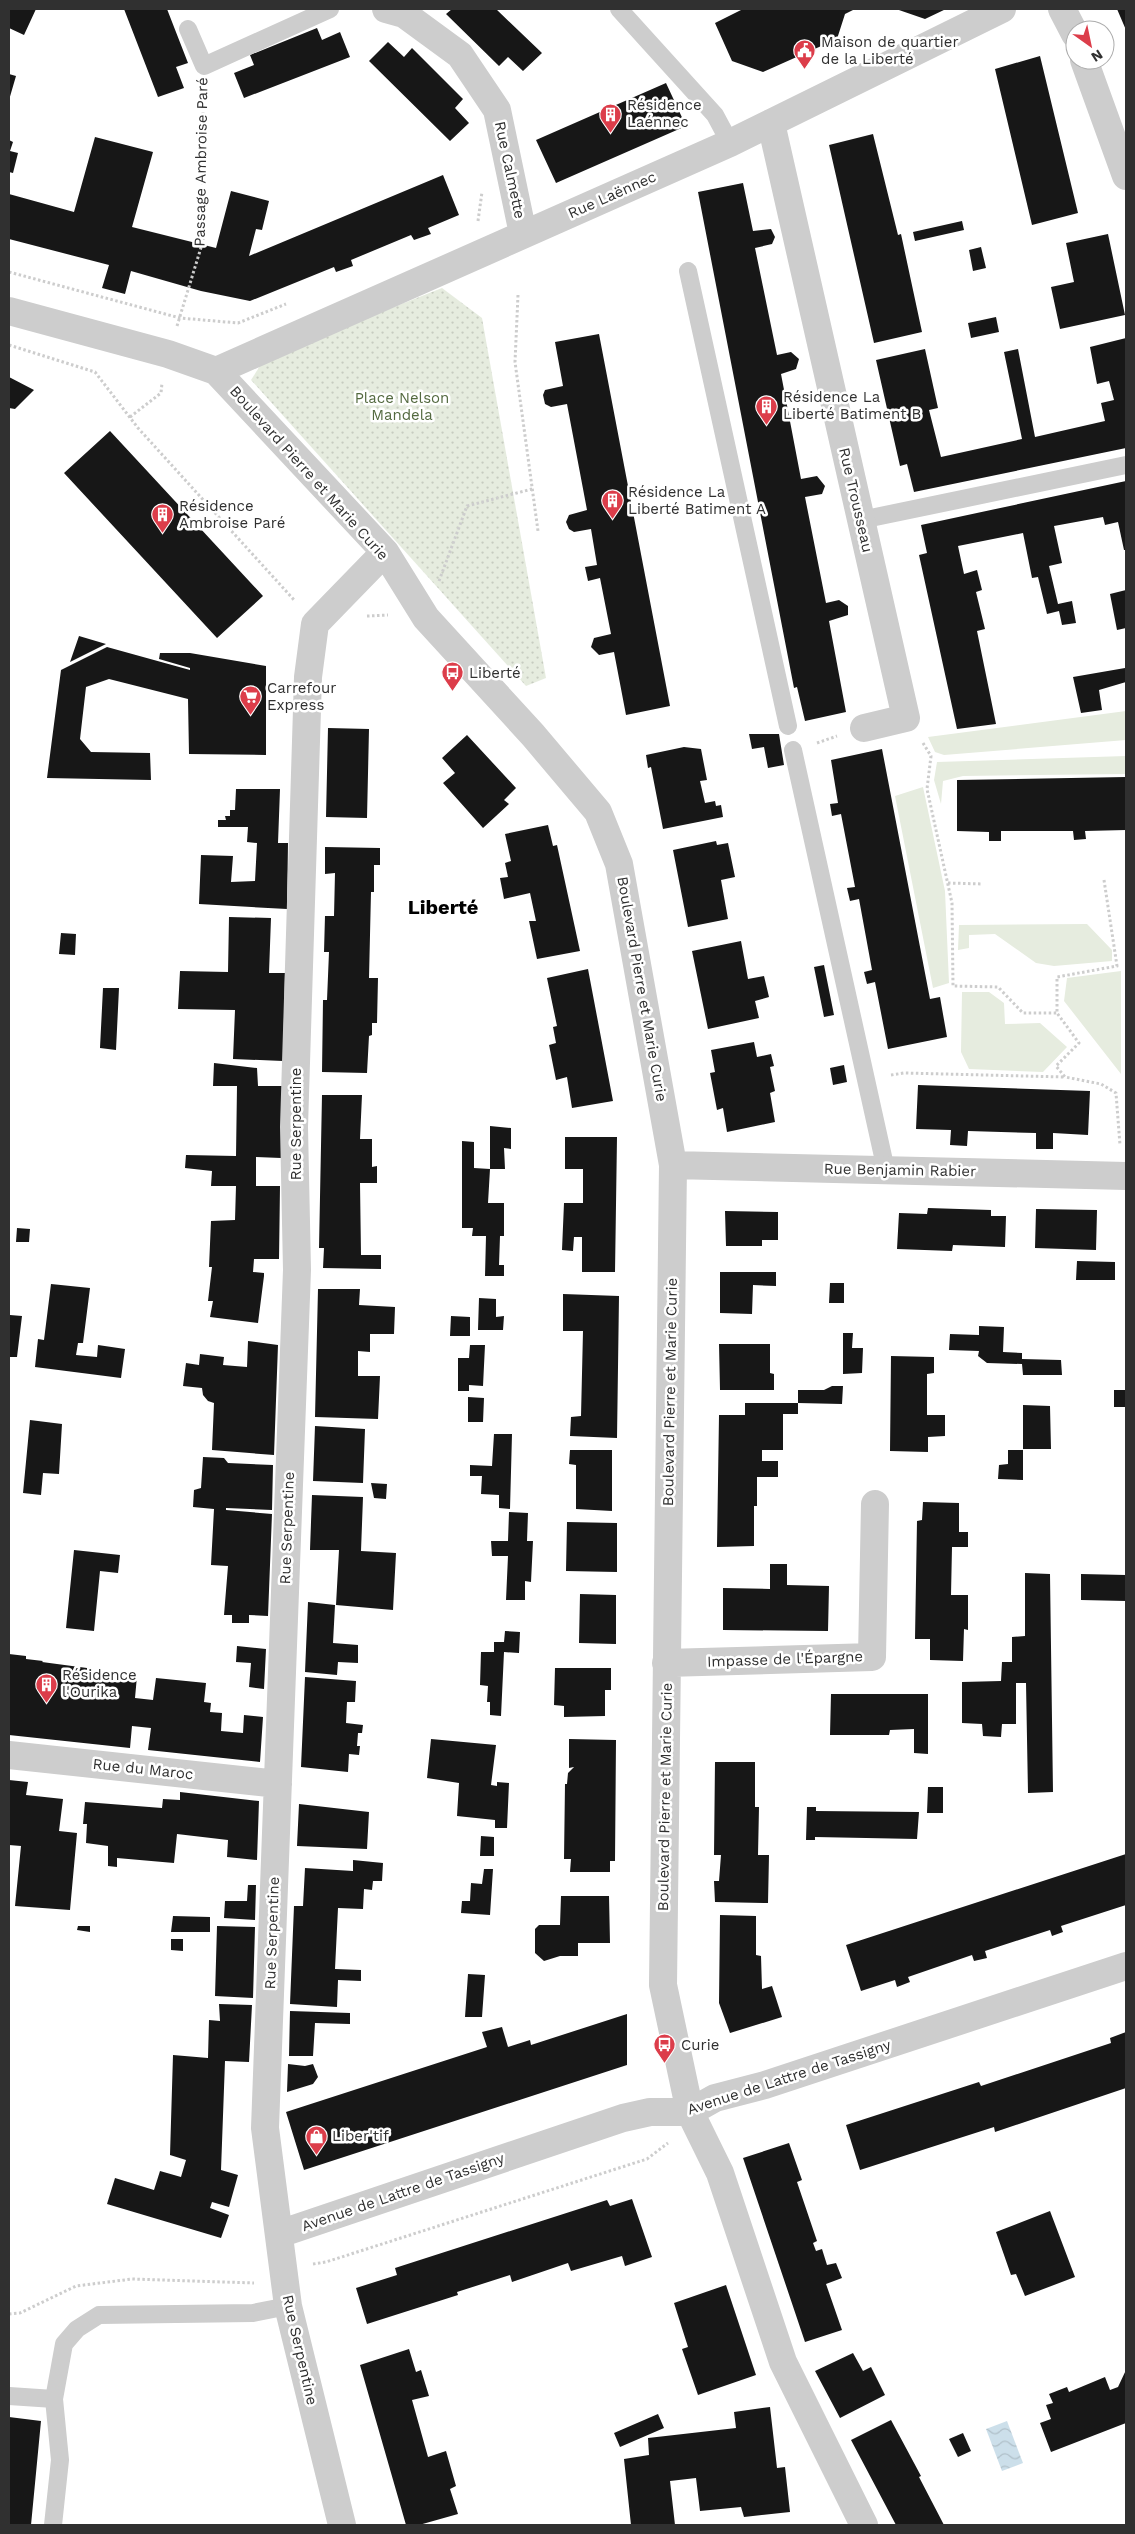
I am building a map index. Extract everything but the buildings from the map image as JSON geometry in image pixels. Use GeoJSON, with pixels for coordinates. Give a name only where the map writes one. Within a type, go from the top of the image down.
{"type":"FeatureCollection","features":[{"type":"Feature","properties":{"kind":"street","name":"Rue Laënnec"},"geometry":{"type":"LineString","coordinates":[[216,371],[464,263],[523,234],[730,142],[1002,9]]}},
{"type":"Feature","properties":{"kind":"street","name":"Rue Calmette"},"geometry":{"type":"LineString","coordinates":[[396,10],[460,55],[498,110],[523,234]]}},
{"type":"Feature","properties":{"kind":"street"},"geometry":{"type":"LineString","coordinates":[[1088,70],[1126,176]]}},
{"type":"Feature","properties":{"kind":"street","name":"Rue Trousseau"},"geometry":{"type":"LineString","coordinates":[[771,123],[906,718]]}},
{"type":"Feature","properties":{"kind":"street"},"geometry":{"type":"LineString","coordinates":[[9,311],[168,354],[216,371]]}},
{"type":"Feature","properties":{"kind":"street","name":"Boulevard Pierre et Marie Curie"},"geometry":{"type":"LineString","coordinates":[[216,371],[385,552],[426,618],[533,735],[598,812],[619,864],[673,1165],[663,1985],[690,2112],[720,2173],[782,2362],[864,2525]]}},
{"type":"Feature","properties":{"kind":"street"},"geometry":{"type":"LineString","coordinates":[[315,624],[385,552]]}},
{"type":"Feature","properties":{"kind":"street","name":"Rue Serpentine"},"geometry":{"type":"LineString","coordinates":[[315,624],[308,687],[294,1127],[297,1270],[265,2128],[288,2306],[342,2525]]}},
{"type":"Feature","properties":{"kind":"street"},"geometry":{"type":"LineString","coordinates":[[864,728],[906,718]]}},
{"type":"Feature","properties":{"kind":"street","name":"Rue Benjamin Rabier"},"geometry":{"type":"LineString","coordinates":[[673,1165],[1124,1176]]}},
{"type":"Feature","properties":{"kind":"street","name":"Impasse de l'Épargne"},"geometry":{"type":"LineString","coordinates":[[666,1663],[872,1657],[875,1504]]}},
{"type":"Feature","properties":{"kind":"street","name":"Rue du Maroc"},"geometry":{"type":"LineString","coordinates":[[9,1755],[278,1784]]}},
{"type":"Feature","properties":{"kind":"street","name":"Avenue de Lattre de Tassigny"},"geometry":{"type":"LineString","coordinates":[[279,2234],[623,2118],[650,2112],[690,2112],[714,2098],[765,2085],[1126,1966]]}},
{"type":"Feature","properties":{"kind":"lane"},"geometry":{"type":"LineString","coordinates":[[188,30],[204,66],[330,9]]}},
{"type":"Feature","properties":{"kind":"lane"},"geometry":{"type":"LineString","coordinates":[[619,9],[715,115],[730,142]]}},
{"type":"Feature","properties":{"kind":"lane"},"geometry":{"type":"LineString","coordinates":[[688,271],[788,726]]}},
{"type":"Feature","properties":{"kind":"lane"},"geometry":{"type":"LineString","coordinates":[[861,520],[1126,465]]}},
{"type":"Feature","properties":{"kind":"lane"},"geometry":{"type":"LineString","coordinates":[[794,750],[886,1170]]}},
{"type":"Feature","properties":{"kind":"lane"},"geometry":{"type":"LineString","coordinates":[[53,2525],[60,2460],[54,2399],[64,2344],[77,2329],[99,2315],[253,2313],[288,2306]]}},
{"type":"Feature","properties":{"kind":"lane"},"geometry":{"type":"LineString","coordinates":[[9,2396],[54,2399]]}},
{"type":"Feature","properties":{"kind":"path","name":"Passage Ambroise Paré"},"geometry":{"type":"LineString","coordinates":[[130,417],[161,393],[168,354],[203,241],[204,66]]}},
{"type":"Feature","properties":{"kind":"path"},"geometry":{"type":"LineString","coordinates":[[477,229],[482,187],[511,182]]}},
{"type":"Feature","properties":{"kind":"path"},"geometry":{"type":"LineString","coordinates":[[9,272],[180,318],[238,323],[293,301]]}},
{"type":"Feature","properties":{"kind":"path"},"geometry":{"type":"LineString","coordinates":[[518,295],[515,362],[538,531]]}},
{"type":"Feature","properties":{"kind":"path"},"geometry":{"type":"LineString","coordinates":[[9,345],[95,372],[130,417],[315,624]]}},
{"type":"Feature","properties":{"kind":"path"},"geometry":{"type":"LineString","coordinates":[[360,616],[388,615],[408,628],[426,618],[467,506],[532,489]]}},
{"type":"Feature","properties":{"kind":"path"},"geometry":{"type":"LineString","coordinates":[[906,718],[931,756],[928,789],[952,903],[953,986],[998,987],[1023,1014],[1057,1013]]}},
{"type":"Feature","properties":{"kind":"path"},"geometry":{"type":"LineString","coordinates":[[794,750],[864,728]]}},
{"type":"Feature","properties":{"kind":"path"},"geometry":{"type":"LineString","coordinates":[[1065,1077],[1056,1066],[1079,1043],[1057,1013],[1057,977],[1117,966],[1104,880]]}},
{"type":"Feature","properties":{"kind":"path"},"geometry":{"type":"LineString","coordinates":[[948,883],[983,884]]}},
{"type":"Feature","properties":{"kind":"path"},"geometry":{"type":"LineString","coordinates":[[867,1080],[904,1073],[1065,1077],[1100,1084],[1116,1093],[1124,1176]]}},
{"type":"Feature","properties":{"kind":"path"},"geometry":{"type":"LineString","coordinates":[[284,2267],[326,2262],[648,2159],[667,2144],[690,2112]]}},
{"type":"Feature","properties":{"kind":"green space","name":"Place Nelson Mandela"},"geometry":{"type":"Polygon","coordinates":[[[442,288],[482,318],[546,678],[526,686],[251,380],[265,358],[442,288]]]}},
{"type":"Feature","properties":{"kind":"green space"},"geometry":{"type":"Polygon","coordinates":[[[1126,711],[1126,740],[944,755],[935,752],[928,737],[1126,711]]]}},
{"type":"Feature","properties":{"kind":"green space"},"geometry":{"type":"Polygon","coordinates":[[[1126,756],[1126,774],[963,776],[943,781],[941,804],[934,780],[937,762],[1126,756]]]}},
{"type":"Feature","properties":{"kind":"green space"},"geometry":{"type":"Polygon","coordinates":[[[923,787],[945,891],[949,983],[933,988],[895,796],[923,787]]]}},
{"type":"Feature","properties":{"kind":"green space"},"geometry":{"type":"Polygon","coordinates":[[[1087,924],[1112,950],[1112,961],[1054,966],[1036,963],[995,934],[969,935],[969,948],[958,950],[959,925],[1087,924]]]}},
{"type":"Feature","properties":{"kind":"green space"},"geometry":{"type":"Polygon","coordinates":[[[1121,971],[1121,1074],[1064,1001],[1067,978],[1121,971]]]}},
{"type":"Feature","properties":{"kind":"green space"},"geometry":{"type":"Polygon","coordinates":[[[962,992],[989,992],[1004,1003],[1005,1024],[1040,1023],[1067,1047],[1043,1072],[969,1069],[961,1052],[962,992]]]}},
{"type":"Feature","properties":{"kind":"water"},"geometry":{"type":"Polygon","coordinates":[[[1007,2421],[1023,2463],[1002,2471],[986,2429],[1007,2421]]]}},
{"type":"Feature","properties":{"kind":"place","name":"Maison de quartier de la Liberté"},"geometry":{"type":"Point","coordinates":[805,70]}},
{"type":"Feature","properties":{"kind":"place","name":"Résidence Laénnec"},"geometry":{"type":"Point","coordinates":[611,133]}},
{"type":"Feature","properties":{"kind":"place","name":"Résidence La Liberté Batiment B"},"geometry":{"type":"Point","coordinates":[767,425]}},
{"type":"Feature","properties":{"kind":"place","name":"Résidence La Liberté Batiment A"},"geometry":{"type":"Point","coordinates":[612,520]}},
{"type":"Feature","properties":{"kind":"place","name":"Résidence Ambroise Paré"},"geometry":{"type":"Point","coordinates":[163,534]}},
{"type":"Feature","properties":{"kind":"place","name":"Liberté"},"geometry":{"type":"Point","coordinates":[453,692]}},
{"type":"Feature","properties":{"kind":"place","name":"Carrefour Express"},"geometry":{"type":"Point","coordinates":[251,716]}},
{"type":"Feature","properties":{"kind":"place","name":"Résidence l'Ourika"},"geometry":{"type":"Point","coordinates":[46,1703]}},
{"type":"Feature","properties":{"kind":"place","name":"Curie"},"geometry":{"type":"Point","coordinates":[665,2064]}},
{"type":"Feature","properties":{"kind":"place","name":"Liber'tif"},"geometry":{"type":"Point","coordinates":[316,2155]}},
{"type":"Feature","properties":{"kind":"district","name":"Liberté"},"geometry":{"type":"Point","coordinates":[443,907]}}]}
